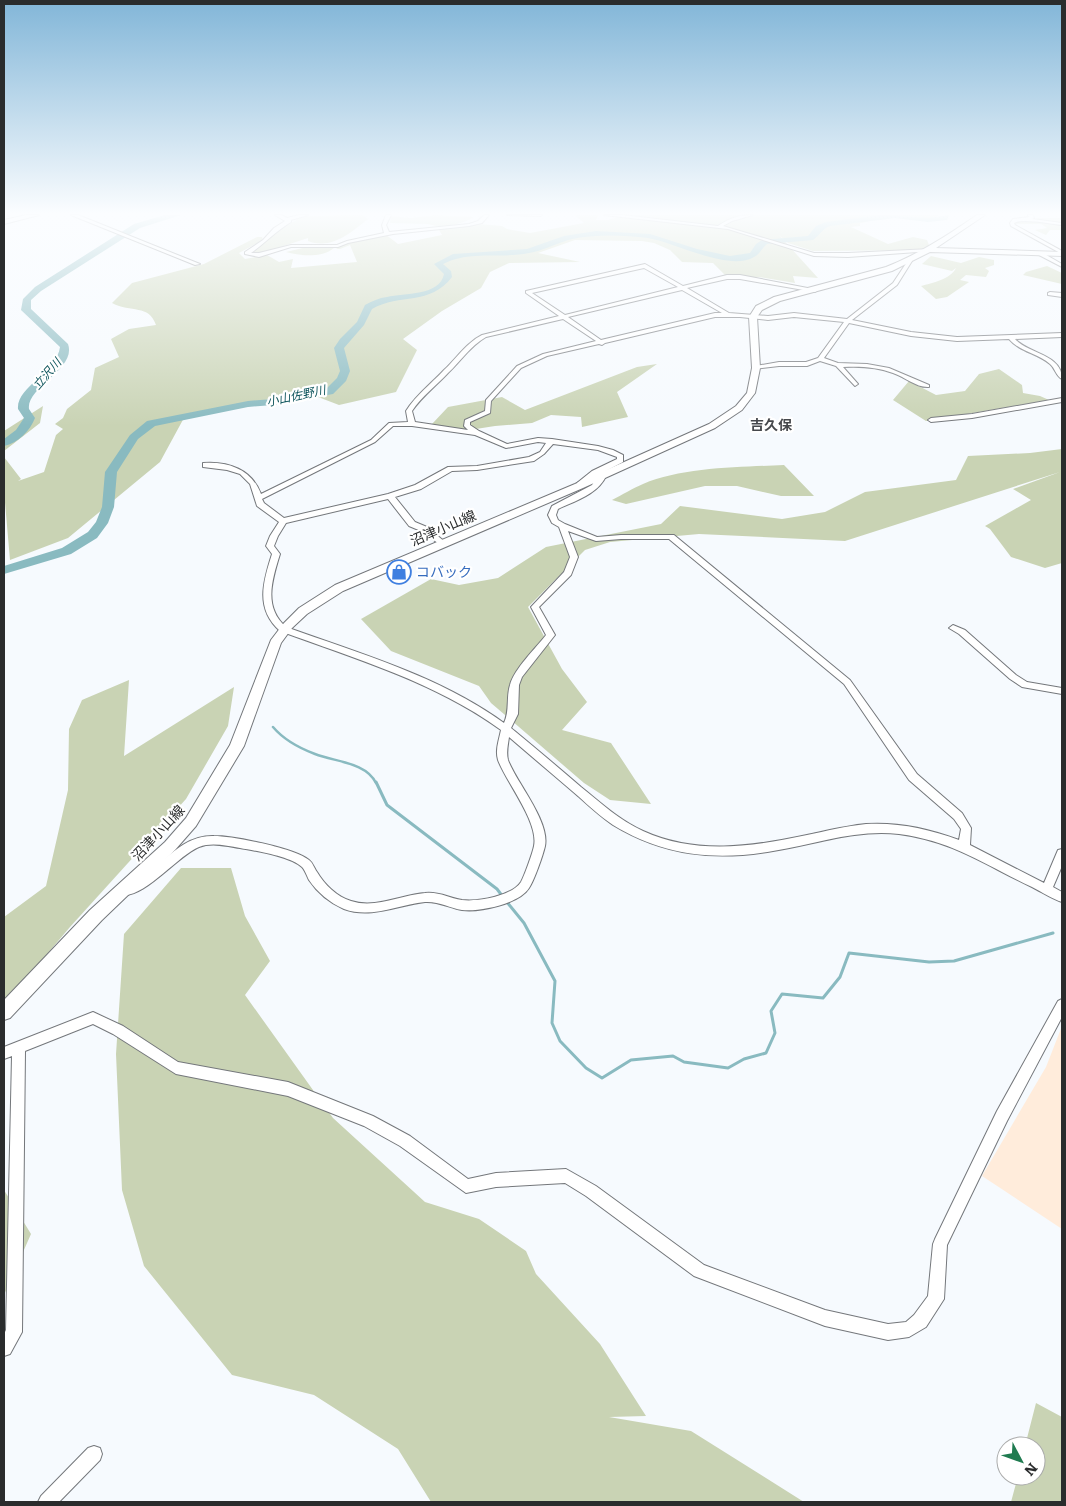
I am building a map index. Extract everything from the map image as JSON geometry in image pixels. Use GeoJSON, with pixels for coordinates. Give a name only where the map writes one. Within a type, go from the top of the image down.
{"type":"FeatureCollection","features":[{"type":"Feature","properties":{"kind":"main road"},"geometry":{"type":"LineString","coordinates":[[753,317],[758,308],[768,303],[832,285]]}},
{"type":"Feature","properties":{"kind":"main road","name":"沼津小山線"},"geometry":{"type":"LineString","coordinates":[[4,1012],[192,822],[237,746],[275,643],[283,629],[298,613],[319,598],[602,476],[712,426],[729,416],[739,408],[750,393],[756,368],[753,317]]}},
{"type":"Feature","properties":{"kind":"street"},"geometry":{"type":"LineString","coordinates":[[558,285],[528,292],[602,343]]}},
{"type":"Feature","properties":{"kind":"street"},"geometry":{"type":"LineString","coordinates":[[679,285],[727,314]]}},
{"type":"Feature","properties":{"kind":"street"},"geometry":{"type":"LineString","coordinates":[[412,424],[408,411],[414,403],[478,339],[563,316],[691,285]]}},
{"type":"Feature","properties":{"kind":"street"},"geometry":{"type":"LineString","coordinates":[[800,285],[815,290]]}},
{"type":"Feature","properties":{"kind":"street"},"geometry":{"type":"LineString","coordinates":[[756,368],[779,364],[806,364],[820,359],[848,322],[893,285]]}},
{"type":"Feature","properties":{"kind":"street"},"geometry":{"type":"LineString","coordinates":[[1050,294],[1062,295]]}},
{"type":"Feature","properties":{"kind":"street"},"geometry":{"type":"LineString","coordinates":[[579,486],[595,473],[620,460],[621,456],[598,448],[552,441],[538,440],[506,446],[466,426],[467,422],[488,412],[488,402],[491,397],[519,367],[544,356],[696,318],[727,314],[768,318],[794,315],[848,322],[931,337],[957,339],[1062,335]]}},
{"type":"Feature","properties":{"kind":"street"},"geometry":{"type":"LineString","coordinates":[[1012,338],[1021,348],[1048,359],[1055,364],[1062,377]]}},
{"type":"Feature","properties":{"kind":"street"},"geometry":{"type":"LineString","coordinates":[[820,359],[838,365],[862,364],[896,371],[915,382],[927,386]]}},
{"type":"Feature","properties":{"kind":"street"},"geometry":{"type":"LineString","coordinates":[[838,365],[854,384]]}},
{"type":"Feature","properties":{"kind":"street"},"geometry":{"type":"LineString","coordinates":[[931,420],[972,416],[1062,400]]}},
{"type":"Feature","properties":{"kind":"street"},"geometry":{"type":"LineString","coordinates":[[259,498],[373,441],[391,424],[412,424],[477,433]]}},
{"type":"Feature","properties":{"kind":"street"},"geometry":{"type":"LineString","coordinates":[[206,465],[240,471],[250,478],[260,504],[283,521],[390,496],[418,486],[450,469],[477,468],[531,459],[542,454],[552,441]]}},
{"type":"Feature","properties":{"kind":"street"},"geometry":{"type":"LineString","coordinates":[[602,476],[599,483],[595,486],[555,508],[552,515],[553,519],[562,526],[596,540],[621,536],[671,537],[847,682],[913,777],[958,816],[966,828],[964,847]]}},
{"type":"Feature","properties":{"kind":"street"},"geometry":{"type":"LineString","coordinates":[[390,496],[412,524],[424,529],[442,544]]}},
{"type":"Feature","properties":{"kind":"street"},"geometry":{"type":"LineString","coordinates":[[283,521],[279,529],[272,535],[270,546],[276,554],[269,576],[267,603],[270,616],[275,624],[283,629],[415,677],[448,692],[492,718],[616,821],[638,835],[666,845],[703,852],[744,852],[843,832],[874,828],[914,832],[964,847],[1062,897]]}},
{"type":"Feature","properties":{"kind":"street"},"geometry":{"type":"LineString","coordinates":[[121,892],[134,889],[194,843],[212,840],[290,856],[305,864],[324,891],[351,907],[375,907],[430,897],[466,905],[494,902],[509,896],[525,886],[540,844],[536,826],[503,760],[502,749],[506,729],[513,714],[514,685],[518,676],[551,635],[535,607],[568,573],[574,558],[562,526]]}},
{"type":"Feature","properties":{"kind":"street"},"geometry":{"type":"LineString","coordinates":[[953,628],[962,632],[1019,681],[1031,686],[1062,691]]}},
{"type":"Feature","properties":{"kind":"street"},"geometry":{"type":"LineString","coordinates":[[1047,889],[1062,853]]}},
{"type":"Feature","properties":{"kind":"street"},"geometry":{"type":"LineString","coordinates":[[4,1053],[93,1018],[118,1030],[176,1068],[288,1089],[368,1122],[406,1142],[466,1186],[496,1180],[566,1176],[591,1191],[626,1219],[699,1271],[825,1318],[888,1332],[909,1329],[920,1321],[936,1299],[940,1244],[1002,1116],[1062,1005]]}},
{"type":"Feature","properties":{"kind":"street"},"geometry":{"type":"LineString","coordinates":[[4,1348],[14,1332],[19,1047]]}},
{"type":"Feature","properties":{"kind":"street"},"geometry":{"type":"LineString","coordinates":[[47,1502],[94,1454]]}},
{"type":"Feature","properties":{"kind":"shaded area"},"geometry":{"type":"Polygon","coordinates":[[[1062,1026],[1062,1229],[982,1176],[1046,1067],[1062,1026]]]}},
{"type":"Feature","properties":{"kind":"green space"},"geometry":{"type":"Polygon","coordinates":[[[130,285],[483,285],[403,339],[417,350],[396,392],[339,405],[305,392],[185,416],[160,462],[68,538],[10,560],[4,491],[4,457],[21,479],[18,481],[44,472],[56,435],[63,429],[55,424],[63,418],[67,409],[91,390],[95,368],[119,357],[111,339],[129,329],[156,325],[153,318],[144,311],[112,303],[130,285]]]}},
{"type":"Feature","properties":{"kind":"green space"},"geometry":{"type":"Polygon","coordinates":[[[964,285],[947,297],[936,299],[921,286],[964,285]]]}},
{"type":"Feature","properties":{"kind":"green space"},"geometry":{"type":"Polygon","coordinates":[[[657,364],[617,392],[628,417],[582,427],[581,417],[551,415],[532,423],[463,431],[432,424],[448,407],[502,397],[525,410],[637,367],[657,364]]]}},
{"type":"Feature","properties":{"kind":"green space"},"geometry":{"type":"Polygon","coordinates":[[[999,369],[1022,385],[1023,393],[1040,396],[1049,400],[926,421],[893,400],[909,381],[936,395],[965,391],[979,374],[999,369]]]}},
{"type":"Feature","properties":{"kind":"green space"},"geometry":{"type":"Polygon","coordinates":[[[43,406],[40,423],[4,451],[4,431],[43,406]]]}},
{"type":"Feature","properties":{"kind":"green space"},"geometry":{"type":"Polygon","coordinates":[[[1062,449],[1062,563],[1045,568],[1011,557],[990,529],[985,526],[1031,500],[1013,489],[1060,472],[845,541],[699,534],[610,542],[585,550],[528,607],[562,669],[587,702],[562,730],[611,743],[651,804],[610,800],[584,783],[491,703],[479,686],[391,651],[361,619],[431,579],[459,585],[498,578],[546,547],[661,524],[680,506],[782,519],[825,512],[865,492],[956,480],[968,456],[1030,453],[1062,449]]]}},
{"type":"Feature","properties":{"kind":"green space"},"geometry":{"type":"Polygon","coordinates":[[[784,465],[814,496],[781,496],[737,486],[705,486],[626,504],[612,500],[643,484],[676,474],[731,467],[784,465]]]}},
{"type":"Feature","properties":{"kind":"green space"},"geometry":{"type":"Polygon","coordinates":[[[129,680],[124,756],[234,687],[228,726],[186,799],[70,927],[4,1005],[4,917],[46,886],[68,790],[69,729],[82,700],[129,680]]]}},
{"type":"Feature","properties":{"kind":"green space"},"geometry":{"type":"Polygon","coordinates":[[[181,868],[231,868],[245,916],[270,961],[245,995],[333,1118],[425,1202],[479,1219],[526,1251],[536,1274],[600,1344],[646,1416],[609,1417],[691,1431],[804,1502],[431,1502],[398,1449],[314,1395],[232,1375],[144,1266],[122,1190],[116,1054],[124,934],[181,868]]]}},
{"type":"Feature","properties":{"kind":"green space"},"geometry":{"type":"Polygon","coordinates":[[[4,1190],[31,1234],[4,1295],[4,1190]]]}},
{"type":"Feature","properties":{"kind":"green space"},"geometry":{"type":"Polygon","coordinates":[[[1036,1403],[1062,1417],[1062,1502],[1011,1502],[1015,1486],[1046,1486],[1046,1436],[1028,1436],[1036,1403]]]}},
{"type":"Feature","properties":{"kind":"waterway","name":"立沢川"},"geometry":{"type":"LineString","coordinates":[[4,443],[17,436],[24,429],[30,418],[24,409],[25,399],[56,367],[64,353],[65,346],[26,310],[27,299],[44,285]]}},
{"type":"Feature","properties":{"kind":"waterway","name":"小山佐野川"},"geometry":{"type":"LineString","coordinates":[[4,570],[51,557],[80,544],[92,535],[102,523],[108,507],[111,472],[134,437],[151,423],[248,404],[273,402],[329,392],[342,379],[345,371],[339,348],[343,341],[361,323],[368,307],[388,299],[432,292],[442,285]]}},
{"type":"Feature","properties":{"kind":"waterway"},"geometry":{"type":"LineString","coordinates":[[273,727],[287,740],[303,749],[358,767],[371,776],[376,783]]}},
{"type":"Feature","properties":{"kind":"waterway"},"geometry":{"type":"LineString","coordinates":[[376,782],[387,805],[497,889],[503,897]]}},
{"type":"Feature","properties":{"kind":"waterway"},"geometry":{"type":"LineString","coordinates":[[506,901],[524,923],[555,981],[552,1023],[560,1041],[586,1068],[602,1078],[631,1060],[673,1056],[684,1062],[728,1068],[744,1059],[766,1053],[775,1033],[771,1011],[782,994],[823,998],[840,977],[849,953],[929,962],[954,961],[1053,933]]}},
{"type":"Feature","properties":{"kind":"place","name":"コバック"},"geometry":{"type":"Point","coordinates":[399,572]}},
{"type":"Feature","properties":{"kind":"district","name":"吉久保"},"geometry":{"type":"Point","coordinates":[771,425]}}]}
